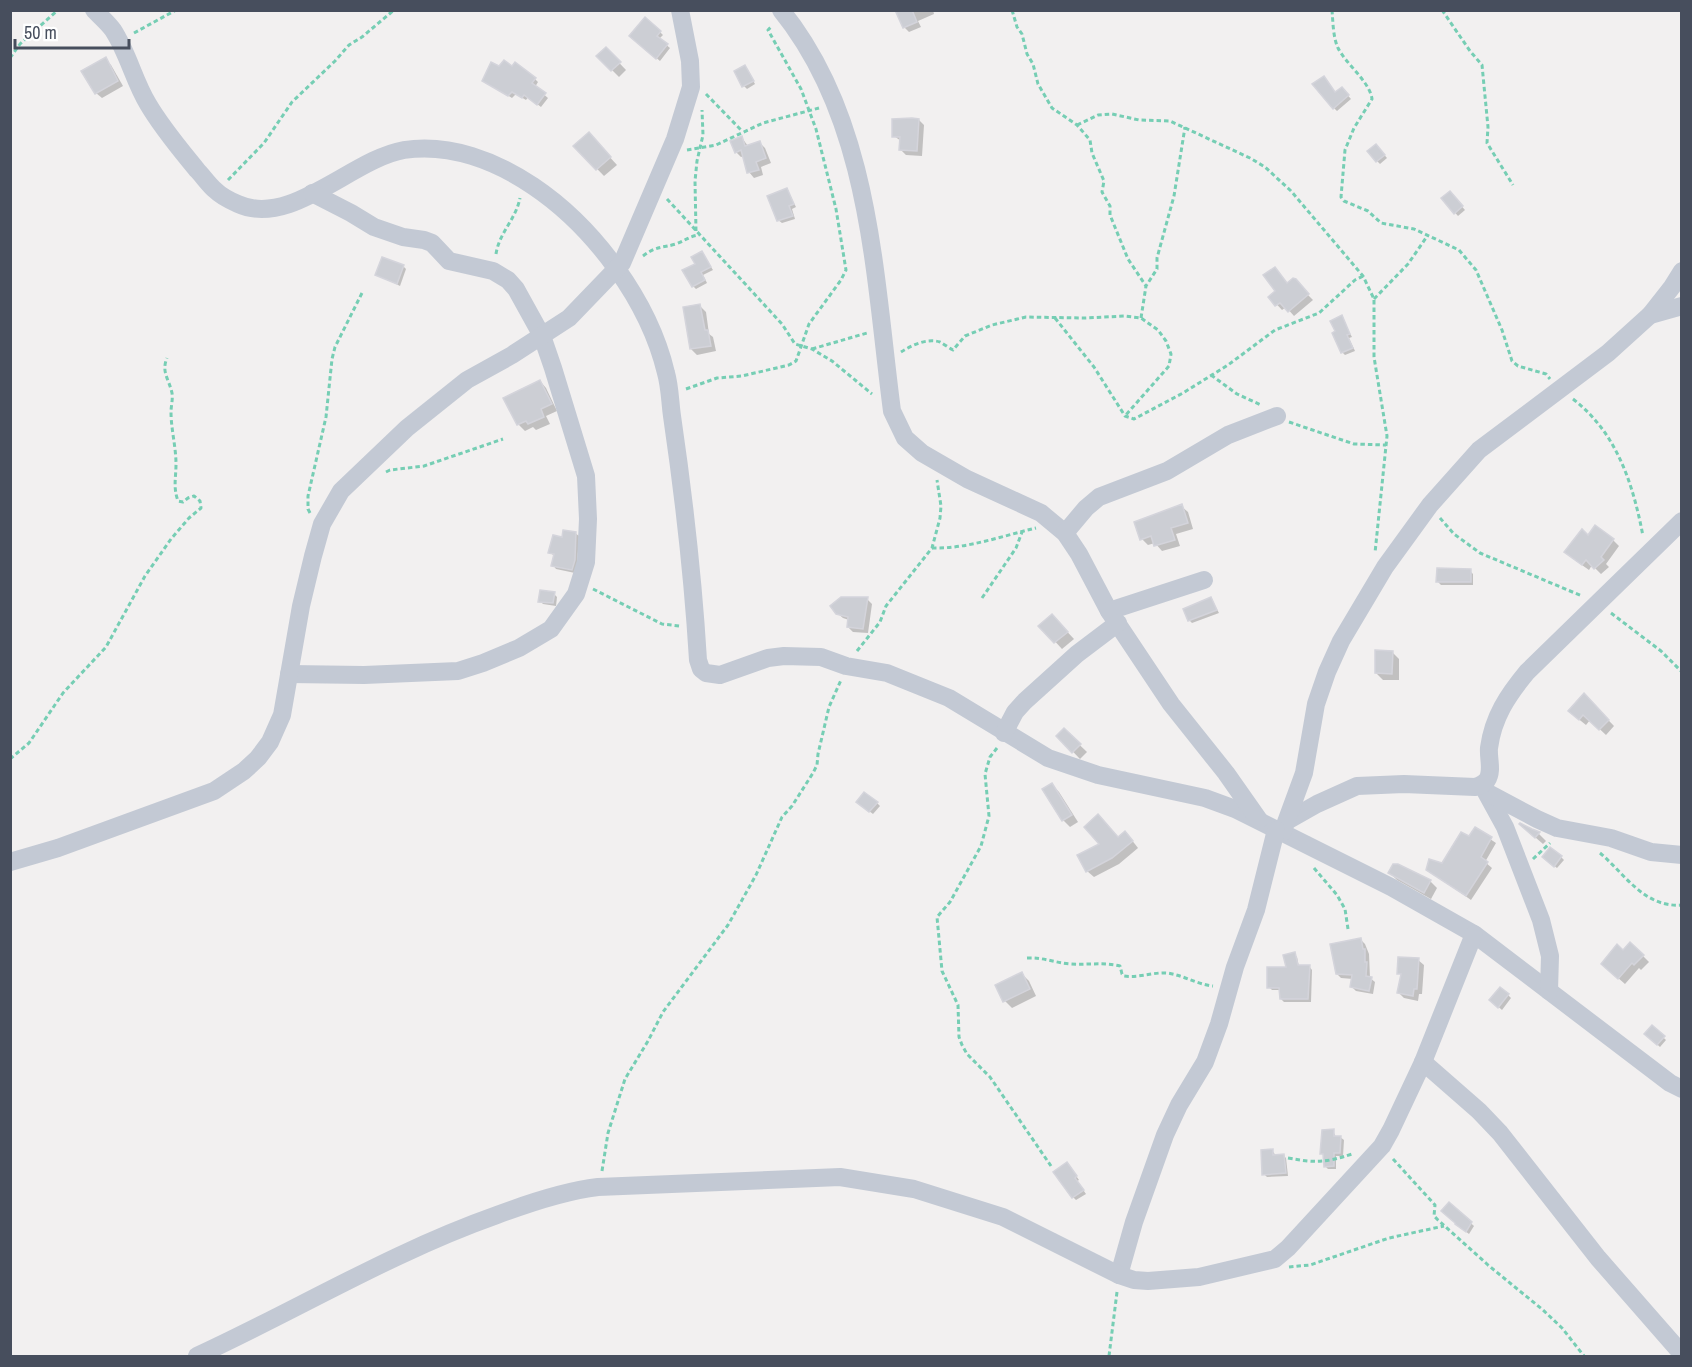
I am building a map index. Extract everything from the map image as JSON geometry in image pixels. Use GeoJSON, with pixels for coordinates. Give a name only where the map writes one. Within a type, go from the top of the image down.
{"type":"FeatureCollection","features":[{"type":"Feature","properties":{"kind":"street"},"geometry":{"type":"LineString","coordinates":[[94,10],[112,29],[120,42],[147,103],[176,145],[216,192],[240,205],[256,209],[282,207],[380,157],[428,148],[452,151],[477,158],[521,178],[557,204],[620,266],[652,335],[666,373],[683,486],[698,660],[701,669],[706,673],[720,675],[768,658],[784,656],[851,659],[900,676],[949,698],[1048,758],[1098,775],[1205,798],[1276,826],[1474,934],[1678,1089]]}},
{"type":"Feature","properties":{"kind":"street"},"geometry":{"type":"LineString","coordinates":[[10,862],[58,848],[153,811],[214,791],[258,758],[270,742],[282,715],[301,606],[322,524],[341,491],[407,428],[467,380],[568,318],[620,266],[675,139],[691,83],[690,61],[680,10]]}},
{"type":"Feature","properties":{"kind":"street"},"geometry":{"type":"LineString","coordinates":[[783,14],[813,56],[836,104],[861,191],[892,411],[906,438],[922,453],[940,464],[1041,513],[1059,528],[1079,554],[1114,617],[1171,704],[1226,773],[1276,826]]}},
{"type":"Feature","properties":{"kind":"street"},"geometry":{"type":"LineString","coordinates":[[289,674],[375,675],[458,671],[502,656],[551,629],[564,612],[580,583],[586,562],[587,485],[577,443],[542,336],[516,289],[508,280],[493,271],[449,261],[432,243],[403,237],[374,227],[312,193]]}},
{"type":"Feature","properties":{"kind":"street"},"geometry":{"type":"LineString","coordinates":[[1119,1275],[1134,1222],[1157,1156],[1179,1105],[1205,1062],[1219,1024],[1229,987],[1257,910],[1276,826],[1304,773],[1316,704],[1341,641],[1385,567],[1430,505],[1479,450],[1608,353],[1650,315],[1682,271]]}},
{"type":"Feature","properties":{"kind":"street"},"geometry":{"type":"LineString","coordinates":[[1650,315],[1682,306]]}},
{"type":"Feature","properties":{"kind":"street"},"geometry":{"type":"LineString","coordinates":[[1059,528],[1099,497],[1167,471],[1228,435],[1277,416]]}},
{"type":"Feature","properties":{"kind":"street"},"geometry":{"type":"LineString","coordinates":[[1484,788],[1490,770],[1489,748],[1495,722],[1510,693],[1527,672],[1682,521]]}},
{"type":"Feature","properties":{"kind":"street"},"geometry":{"type":"LineString","coordinates":[[1006,734],[1015,712],[1025,701],[1114,617],[1204,580]]}},
{"type":"Feature","properties":{"kind":"street"},"geometry":{"type":"LineString","coordinates":[[1276,826],[1357,786],[1404,784],[1484,788],[1557,828],[1611,838],[1651,852],[1682,855]]}},
{"type":"Feature","properties":{"kind":"street"},"geometry":{"type":"LineString","coordinates":[[1484,788],[1504,827],[1541,920],[1550,956],[1549,991]]}},
{"type":"Feature","properties":{"kind":"street"},"geometry":{"type":"LineString","coordinates":[[197,1356],[305,1301],[456,1229],[521,1206],[581,1189],[840,1177],[904,1187],[1003,1217],[1119,1275],[1134,1280],[1199,1277],[1275,1259],[1301,1235],[1382,1146],[1423,1062],[1474,934]]}},
{"type":"Feature","properties":{"kind":"street"},"geometry":{"type":"LineString","coordinates":[[1423,1062],[1500,1133],[1592,1250],[1682,1354]]}},
{"type":"Feature","properties":{"kind":"path"},"geometry":{"type":"LineString","coordinates":[[10,58],[20,44],[58,10]]}},
{"type":"Feature","properties":{"kind":"path"},"geometry":{"type":"LineString","coordinates":[[120,42],[153,21],[176,10]]}},
{"type":"Feature","properties":{"kind":"path"},"geometry":{"type":"LineString","coordinates":[[216,192],[264,143],[292,102],[335,62],[349,45],[394,10]]}},
{"type":"Feature","properties":{"kind":"path"},"geometry":{"type":"LineString","coordinates":[[1012,10],[1027,54],[1033,64],[1038,84],[1052,108],[1077,125],[1090,140],[1092,153],[1102,172],[1104,181],[1102,192],[1110,206],[1110,215],[1128,259],[1146,286]]}},
{"type":"Feature","properties":{"kind":"path"},"geometry":{"type":"LineString","coordinates":[[1332,10],[1339,51],[1367,88],[1372,99],[1354,128],[1345,150],[1341,197],[1344,201],[1368,211],[1381,223],[1404,226],[1428,235],[1459,250],[1471,262],[1484,287],[1512,361],[1518,366],[1546,374],[1560,390],[1584,408],[1607,434],[1617,451],[1632,491],[1647,556]]}},
{"type":"Feature","properties":{"kind":"path"},"geometry":{"type":"LineString","coordinates":[[1442,10],[1482,65],[1488,127],[1487,142],[1513,185]]}},
{"type":"Feature","properties":{"kind":"path"},"geometry":{"type":"LineString","coordinates":[[669,396],[717,378],[742,376],[789,365],[796,361],[809,324],[846,270],[824,160],[809,110],[801,89],[768,30],[783,14]]}},
{"type":"Feature","properties":{"kind":"path"},"geometry":{"type":"LineString","coordinates":[[691,83],[742,131]]}},
{"type":"Feature","properties":{"kind":"path"},"geometry":{"type":"LineString","coordinates":[[691,83],[702,107],[703,129],[695,181],[698,234]]}},
{"type":"Feature","properties":{"kind":"path"},"geometry":{"type":"LineString","coordinates":[[700,149],[716,145],[742,131],[773,119],[836,104]]}},
{"type":"Feature","properties":{"kind":"path"},"geometry":{"type":"LineString","coordinates":[[1077,125],[1098,115],[1112,114],[1139,120],[1170,121],[1250,158],[1276,176],[1325,229],[1363,276],[1374,299],[1374,357],[1385,424],[1386,445],[1377,522],[1375,585]]}},
{"type":"Feature","properties":{"kind":"path"},"geometry":{"type":"LineString","coordinates":[[1141,318],[1146,286],[1157,269],[1157,258],[1174,196],[1185,127]]}},
{"type":"Feature","properties":{"kind":"path"},"geometry":{"type":"LineString","coordinates":[[493,271],[502,233],[518,208],[521,178]]}},
{"type":"Feature","properties":{"kind":"path"},"geometry":{"type":"LineString","coordinates":[[656,186],[784,326],[791,341],[812,350],[847,372],[892,411]]}},
{"type":"Feature","properties":{"kind":"path"},"geometry":{"type":"LineString","coordinates":[[620,266],[634,262],[655,248],[677,243],[698,234]]}},
{"type":"Feature","properties":{"kind":"path"},"geometry":{"type":"LineString","coordinates":[[1374,299],[1408,264],[1428,235]]}},
{"type":"Feature","properties":{"kind":"path"},"geometry":{"type":"LineString","coordinates":[[1055,318],[1095,367],[1125,416],[1134,419],[1211,375],[1275,330],[1319,313],[1355,280],[1363,276]]}},
{"type":"Feature","properties":{"kind":"path"},"geometry":{"type":"LineString","coordinates":[[322,524],[313,518],[308,509],[308,496],[327,410],[334,353],[363,291]]}},
{"type":"Feature","properties":{"kind":"path"},"geometry":{"type":"LineString","coordinates":[[886,362],[911,346],[921,343],[940,342],[953,350],[965,336],[1006,321],[1026,317],[1125,316],[1141,318],[1158,330],[1171,354],[1169,366],[1125,416]]}},
{"type":"Feature","properties":{"kind":"path"},"geometry":{"type":"LineString","coordinates":[[812,350],[882,328]]}},
{"type":"Feature","properties":{"kind":"path"},"geometry":{"type":"LineString","coordinates":[[10,759],[28,743],[63,693],[106,647],[145,576],[171,539],[201,508],[201,501],[195,496],[183,502],[178,501],[174,490],[176,464],[171,412],[172,397],[170,383],[164,374],[167,358]]}},
{"type":"Feature","properties":{"kind":"path"},"geometry":{"type":"LineString","coordinates":[[1211,375],[1277,416],[1354,444],[1386,445]]}},
{"type":"Feature","properties":{"kind":"path"},"geometry":{"type":"LineString","coordinates":[[383,474],[390,470],[424,466],[503,439]]}},
{"type":"Feature","properties":{"kind":"path"},"geometry":{"type":"LineString","coordinates":[[598,1188],[614,1111],[625,1080],[663,1012],[728,925],[756,875],[782,817],[792,806],[813,773],[817,765],[829,707],[851,659],[880,622],[886,606],[932,548],[940,518],[937,481],[940,464]]}},
{"type":"Feature","properties":{"kind":"path"},"geometry":{"type":"LineString","coordinates":[[1430,505],[1454,534],[1480,553],[1598,603],[1660,651],[1682,672]]}},
{"type":"Feature","properties":{"kind":"path"},"geometry":{"type":"LineString","coordinates":[[932,548],[952,547],[1022,532],[1059,528]]}},
{"type":"Feature","properties":{"kind":"path"},"geometry":{"type":"LineString","coordinates":[[982,598],[1016,548],[1022,532]]}},
{"type":"Feature","properties":{"kind":"path"},"geometry":{"type":"LineString","coordinates":[[580,583],[662,624],[682,626],[696,617]]}},
{"type":"Feature","properties":{"kind":"path"},"geometry":{"type":"LineString","coordinates":[[1006,734],[987,765],[985,782],[989,816],[978,854],[950,902],[937,917],[937,926],[942,971],[958,1005],[959,1037],[962,1045],[967,1054],[990,1077],[1051,1166]]}},
{"type":"Feature","properties":{"kind":"path"},"geometry":{"type":"LineString","coordinates":[[1523,872],[1543,849],[1556,840]]}},
{"type":"Feature","properties":{"kind":"path"},"geometry":{"type":"LineString","coordinates":[[1302,842],[1314,868],[1345,909],[1348,929]]}},
{"type":"Feature","properties":{"kind":"path"},"geometry":{"type":"LineString","coordinates":[[1596,851],[1644,895],[1664,904],[1682,905]]}},
{"type":"Feature","properties":{"kind":"path"},"geometry":{"type":"LineString","coordinates":[[1027,958],[1040,957],[1070,964],[1105,963],[1120,966],[1122,974],[1127,976],[1166,973],[1198,984],[1229,987]]}},
{"type":"Feature","properties":{"kind":"path"},"geometry":{"type":"LineString","coordinates":[[1382,1146],[1435,1205],[1434,1216],[1488,1265],[1543,1310],[1562,1328],[1584,1356]]}},
{"type":"Feature","properties":{"kind":"path"},"geometry":{"type":"LineString","coordinates":[[1287,1158],[1309,1162],[1329,1162],[1360,1152]]}},
{"type":"Feature","properties":{"kind":"path"},"geometry":{"type":"LineString","coordinates":[[1275,1259],[1285,1267],[1303,1266],[1389,1238],[1445,1226]]}},
{"type":"Feature","properties":{"kind":"path"},"geometry":{"type":"LineString","coordinates":[[1109,1356],[1119,1275]]}},
{"type":"Feature","properties":{"kind":"building"},"geometry":{"type":"Polygon","coordinates":[[[895,10],[912,10],[917,22],[903,28],[895,10]]]}},
{"type":"Feature","properties":{"kind":"building"},"geometry":{"type":"Polygon","coordinates":[[[645,17],[661,31],[657,36],[668,44],[656,59],[629,36],[645,17]]]}},
{"type":"Feature","properties":{"kind":"building"},"geometry":{"type":"Polygon","coordinates":[[[606,47],[621,62],[611,71],[596,56],[606,47]]]}},
{"type":"Feature","properties":{"kind":"building"},"geometry":{"type":"Polygon","coordinates":[[[106,57],[118,81],[95,94],[81,71],[106,57]]]}},
{"type":"Feature","properties":{"kind":"building"},"geometry":{"type":"Polygon","coordinates":[[[504,60],[512,66],[515,62],[536,78],[532,83],[546,93],[537,105],[524,95],[522,98],[512,92],[508,96],[482,81],[491,62],[499,66],[504,60]]]}},
{"type":"Feature","properties":{"kind":"building"},"geometry":{"type":"Polygon","coordinates":[[[745,65],[754,81],[742,87],[734,71],[745,65]]]}},
{"type":"Feature","properties":{"kind":"building"},"geometry":{"type":"Polygon","coordinates":[[[1324,76],[1335,92],[1342,87],[1349,95],[1333,109],[1312,84],[1324,76]]]}},
{"type":"Feature","properties":{"kind":"building"},"geometry":{"type":"Polygon","coordinates":[[[892,119],[919,119],[917,151],[899,150],[900,137],[892,137],[892,119]]]}},
{"type":"Feature","properties":{"kind":"building"},"geometry":{"type":"Polygon","coordinates":[[[589,132],[611,157],[596,170],[573,146],[589,132]]]}},
{"type":"Feature","properties":{"kind":"building"},"geometry":{"type":"Polygon","coordinates":[[[742,136],[745,146],[760,141],[766,158],[756,162],[759,170],[747,173],[741,150],[735,153],[730,141],[742,136]]]}},
{"type":"Feature","properties":{"kind":"building"},"geometry":{"type":"Polygon","coordinates":[[[1376,144],[1385,155],[1376,162],[1367,151],[1376,144]]]}},
{"type":"Feature","properties":{"kind":"building"},"geometry":{"type":"Polygon","coordinates":[[[787,188],[794,204],[789,206],[793,216],[777,221],[767,196],[787,188]]]}},
{"type":"Feature","properties":{"kind":"building"},"geometry":{"type":"Polygon","coordinates":[[[1450,191],[1463,206],[1454,214],[1441,198],[1450,191]]]}},
{"type":"Feature","properties":{"kind":"building"},"geometry":{"type":"Polygon","coordinates":[[[702,251],[711,267],[701,272],[705,280],[692,287],[682,270],[695,264],[691,257],[702,251]]]}},
{"type":"Feature","properties":{"kind":"building"},"geometry":{"type":"Polygon","coordinates":[[[382,257],[404,265],[397,284],[375,275],[382,257]]]}},
{"type":"Feature","properties":{"kind":"building"},"geometry":{"type":"Polygon","coordinates":[[[1275,267],[1287,283],[1293,278],[1296,279],[1309,294],[1288,312],[1280,303],[1275,306],[1268,297],[1275,291],[1263,275],[1275,267]]]}},
{"type":"Feature","properties":{"kind":"building"},"geometry":{"type":"Polygon","coordinates":[[[700,304],[711,346],[690,349],[683,307],[700,304]]]}},
{"type":"Feature","properties":{"kind":"building"},"geometry":{"type":"Polygon","coordinates":[[[1342,315],[1353,348],[1341,353],[1332,333],[1335,331],[1330,321],[1342,315]]]}},
{"type":"Feature","properties":{"kind":"building"},"geometry":{"type":"Polygon","coordinates":[[[540,380],[552,404],[541,409],[544,417],[528,424],[526,421],[517,425],[503,398],[540,380]]]}},
{"type":"Feature","properties":{"kind":"building"},"geometry":{"type":"Polygon","coordinates":[[[1182,504],[1188,523],[1171,528],[1175,540],[1154,546],[1151,536],[1140,540],[1134,522],[1182,504]]]}},
{"type":"Feature","properties":{"kind":"building"},"geometry":{"type":"Polygon","coordinates":[[[1595,525],[1614,539],[1601,557],[1604,560],[1594,569],[1586,560],[1582,565],[1564,552],[1582,529],[1588,535],[1595,525]]]}},
{"type":"Feature","properties":{"kind":"building"},"geometry":{"type":"Polygon","coordinates":[[[563,530],[576,532],[575,560],[572,570],[551,566],[554,554],[548,553],[553,535],[562,537],[563,530]]]}},
{"type":"Feature","properties":{"kind":"building"},"geometry":{"type":"Polygon","coordinates":[[[1437,568],[1471,569],[1471,582],[1436,582],[1437,568]]]}},
{"type":"Feature","properties":{"kind":"building"},"geometry":{"type":"Polygon","coordinates":[[[540,590],[555,592],[553,603],[538,602],[540,590]]]}},
{"type":"Feature","properties":{"kind":"building"},"geometry":{"type":"Polygon","coordinates":[[[841,597],[868,597],[863,629],[847,627],[848,617],[836,614],[830,606],[841,597]]]}},
{"type":"Feature","properties":{"kind":"building"},"geometry":{"type":"Polygon","coordinates":[[[1211,597],[1217,610],[1188,621],[1183,609],[1211,597]]]}},
{"type":"Feature","properties":{"kind":"building"},"geometry":{"type":"Polygon","coordinates":[[[1052,614],[1068,632],[1054,643],[1038,626],[1052,614]]]}},
{"type":"Feature","properties":{"kind":"building"},"geometry":{"type":"Polygon","coordinates":[[[1375,650],[1393,651],[1392,674],[1375,673],[1375,650]]]}},
{"type":"Feature","properties":{"kind":"building"},"geometry":{"type":"Polygon","coordinates":[[[1584,693],[1609,720],[1599,730],[1583,715],[1579,720],[1568,711],[1584,693]]]}},
{"type":"Feature","properties":{"kind":"building"},"geometry":{"type":"Polygon","coordinates":[[[1064,728],[1081,744],[1072,753],[1056,736],[1064,728]]]}},
{"type":"Feature","properties":{"kind":"building"},"geometry":{"type":"Polygon","coordinates":[[[1052,783],[1072,815],[1062,821],[1042,789],[1052,783]]]}},
{"type":"Feature","properties":{"kind":"building"},"geometry":{"type":"Polygon","coordinates":[[[864,792],[878,802],[869,812],[856,802],[864,792]]]}},
{"type":"Feature","properties":{"kind":"building"},"geometry":{"type":"Polygon","coordinates":[[[1098,814],[1118,837],[1125,831],[1133,841],[1112,858],[1086,872],[1077,855],[1099,844],[1084,827],[1098,814]]]}},
{"type":"Feature","properties":{"kind":"building"},"geometry":{"type":"Polygon","coordinates":[[[1520,823],[1532,829],[1540,832],[1535,838],[1520,823]]]}},
{"type":"Feature","properties":{"kind":"building"},"geometry":{"type":"Polygon","coordinates":[[[1475,827],[1492,837],[1481,857],[1488,862],[1466,896],[1426,870],[1429,859],[1442,863],[1461,832],[1469,836],[1475,827]]]}},
{"type":"Feature","properties":{"kind":"building"},"geometry":{"type":"Polygon","coordinates":[[[1550,847],[1562,856],[1554,867],[1542,857],[1550,847]]]}},
{"type":"Feature","properties":{"kind":"building"},"geometry":{"type":"Polygon","coordinates":[[[1393,864],[1398,864],[1431,880],[1424,893],[1388,873],[1393,864]]]}},
{"type":"Feature","properties":{"kind":"building"},"geometry":{"type":"Polygon","coordinates":[[[1361,938],[1363,949],[1365,949],[1365,962],[1367,962],[1366,976],[1372,977],[1369,991],[1350,987],[1352,975],[1336,974],[1330,944],[1361,938]]]}},
{"type":"Feature","properties":{"kind":"building"},"geometry":{"type":"Polygon","coordinates":[[[1630,942],[1644,955],[1634,965],[1632,963],[1618,979],[1601,964],[1617,944],[1623,950],[1630,942]]]}},
{"type":"Feature","properties":{"kind":"building"},"geometry":{"type":"Polygon","coordinates":[[[1295,952],[1298,965],[1310,965],[1308,999],[1280,999],[1279,988],[1267,988],[1267,967],[1286,967],[1283,955],[1295,952]]]}},
{"type":"Feature","properties":{"kind":"building"},"geometry":{"type":"Polygon","coordinates":[[[1398,957],[1419,958],[1417,989],[1414,989],[1413,996],[1397,993],[1401,974],[1397,974],[1398,957]]]}},
{"type":"Feature","properties":{"kind":"building"},"geometry":{"type":"Polygon","coordinates":[[[1022,972],[1030,989],[1003,1002],[995,985],[1022,972]]]}},
{"type":"Feature","properties":{"kind":"building"},"geometry":{"type":"Polygon","coordinates":[[[1500,987],[1509,994],[1498,1008],[1489,1000],[1500,987]]]}},
{"type":"Feature","properties":{"kind":"building"},"geometry":{"type":"Polygon","coordinates":[[[1652,1025],[1665,1036],[1657,1045],[1644,1034],[1652,1025]]]}},
{"type":"Feature","properties":{"kind":"building"},"geometry":{"type":"Polygon","coordinates":[[[1334,1129],[1334,1136],[1341,1136],[1340,1153],[1334,1153],[1334,1166],[1324,1167],[1323,1154],[1320,1154],[1322,1130],[1334,1129]]]}},
{"type":"Feature","properties":{"kind":"building"},"geometry":{"type":"Polygon","coordinates":[[[1273,1149],[1273,1155],[1284,1154],[1286,1173],[1262,1175],[1261,1150],[1273,1149]]]}},
{"type":"Feature","properties":{"kind":"building"},"geometry":{"type":"Polygon","coordinates":[[[1067,1162],[1084,1190],[1072,1198],[1053,1172],[1067,1162]]]}},
{"type":"Feature","properties":{"kind":"building"},"geometry":{"type":"Polygon","coordinates":[[[1449,1202],[1472,1222],[1466,1232],[1441,1211],[1449,1202]]]}}]}
